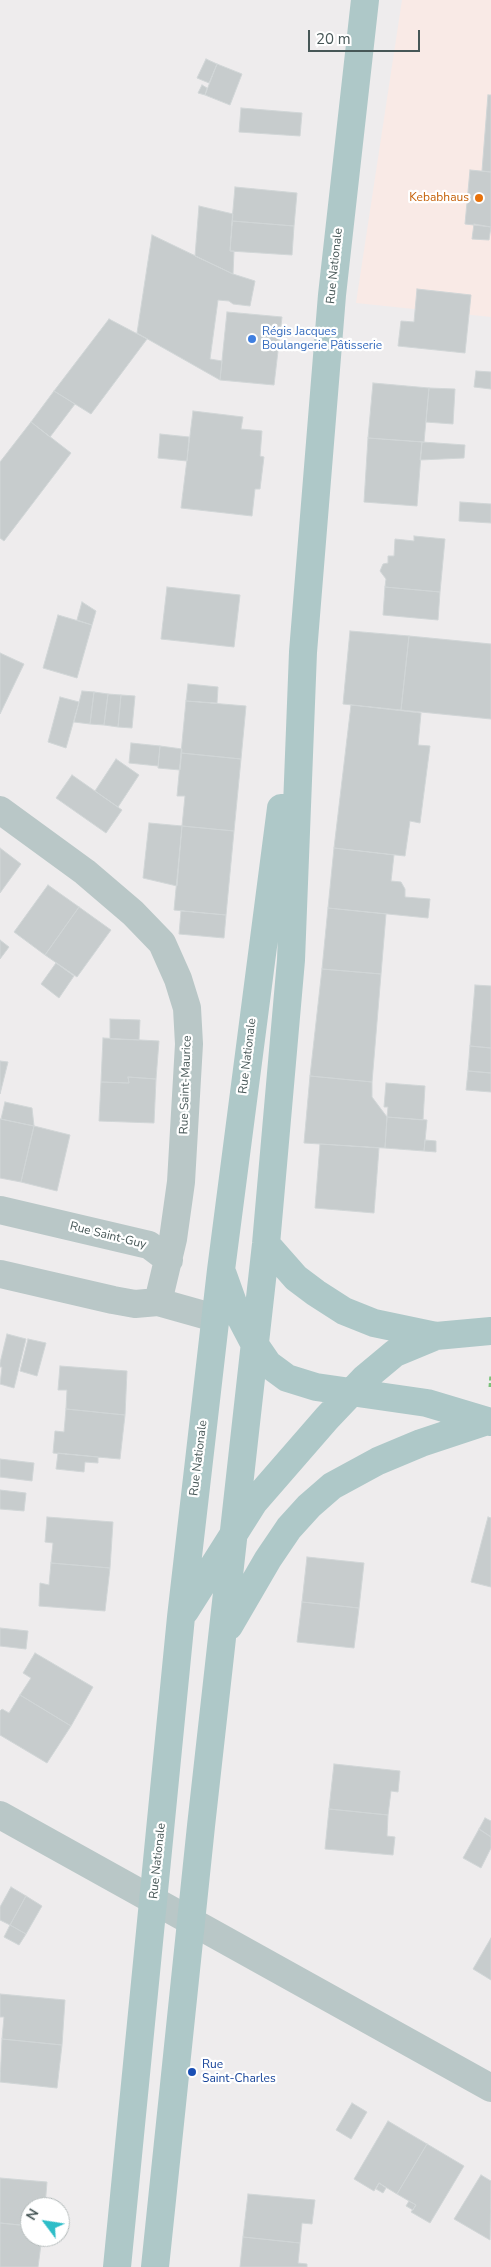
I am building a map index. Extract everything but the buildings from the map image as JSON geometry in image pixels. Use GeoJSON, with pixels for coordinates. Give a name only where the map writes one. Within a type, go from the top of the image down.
{"type":"FeatureCollection","features":[{"type":"Feature","properties":{"kind":"main road","name":"Rue Nationale"},"geometry":{"type":"LineString","coordinates":[[155,2267],[266,1244],[291,960],[303,652],[332,295],[365,0]]}},
{"type":"Feature","properties":{"kind":"main road","name":"Rue Nationale"},"geometry":{"type":"LineString","coordinates":[[117,2267],[181,1617],[221,1270],[262,947],[303,652]]}},
{"type":"Feature","properties":{"kind":"main road"},"geometry":{"type":"LineString","coordinates":[[266,1244],[296,1278],[344,1311],[374,1322],[436,1336]]}},
{"type":"Feature","properties":{"kind":"main road"},"geometry":{"type":"LineString","coordinates":[[221,1270],[233,1303],[255,1345],[268,1364],[287,1378],[316,1388],[427,1403],[489,1421]]}},
{"type":"Feature","properties":{"kind":"main road"},"geometry":{"type":"LineString","coordinates":[[181,1617],[235,1529],[278,1475],[351,1392],[395,1353],[436,1336],[491,1331]]}},
{"type":"Feature","properties":{"kind":"main road"},"geometry":{"type":"LineString","coordinates":[[223,1636],[268,1560],[290,1528],[309,1506],[332,1486],[378,1462],[421,1443],[489,1421]]}},
{"type":"Feature","properties":{"kind":"street","name":"Rue Saint-Maurice"},"geometry":{"type":"LineString","coordinates":[[0,810],[84,872],[133,913],[162,943],[178,979],[186,1008],[190,1044],[181,1182],[169,1260]]}},
{"type":"Feature","properties":{"kind":"street","name":"Rue Saint-Guy"},"geometry":{"type":"LineString","coordinates":[[0,1210],[149,1245],[169,1260]]}},
{"type":"Feature","properties":{"kind":"street"},"geometry":{"type":"LineString","coordinates":[[158,1302],[169,1260]]}},
{"type":"Feature","properties":{"kind":"street"},"geometry":{"type":"LineString","coordinates":[[0,1274],[120,1302],[135,1304],[158,1302],[216,1318]]}},
{"type":"Feature","properties":{"kind":"street"},"geometry":{"type":"LineString","coordinates":[[0,1815],[192,1920],[491,2088]]}},
{"type":"Feature","properties":{"kind":"shaded area"},"geometry":{"type":"Polygon","coordinates":[[[402,0],[491,0],[491,317],[356,303],[402,0]]]}},
{"type":"Feature","properties":{"kind":"place","name":"Kebabhaus"},"geometry":{"type":"Point","coordinates":[479,198]}},
{"type":"Feature","properties":{"kind":"place","name":"Régis Jacques Boulangerie Pâtisserie"},"geometry":{"type":"Point","coordinates":[252,339]}},
{"type":"Feature","properties":{"kind":"place","name":"Rue Saint-Charles"},"geometry":{"type":"Point","coordinates":[192,2072]}}]}
